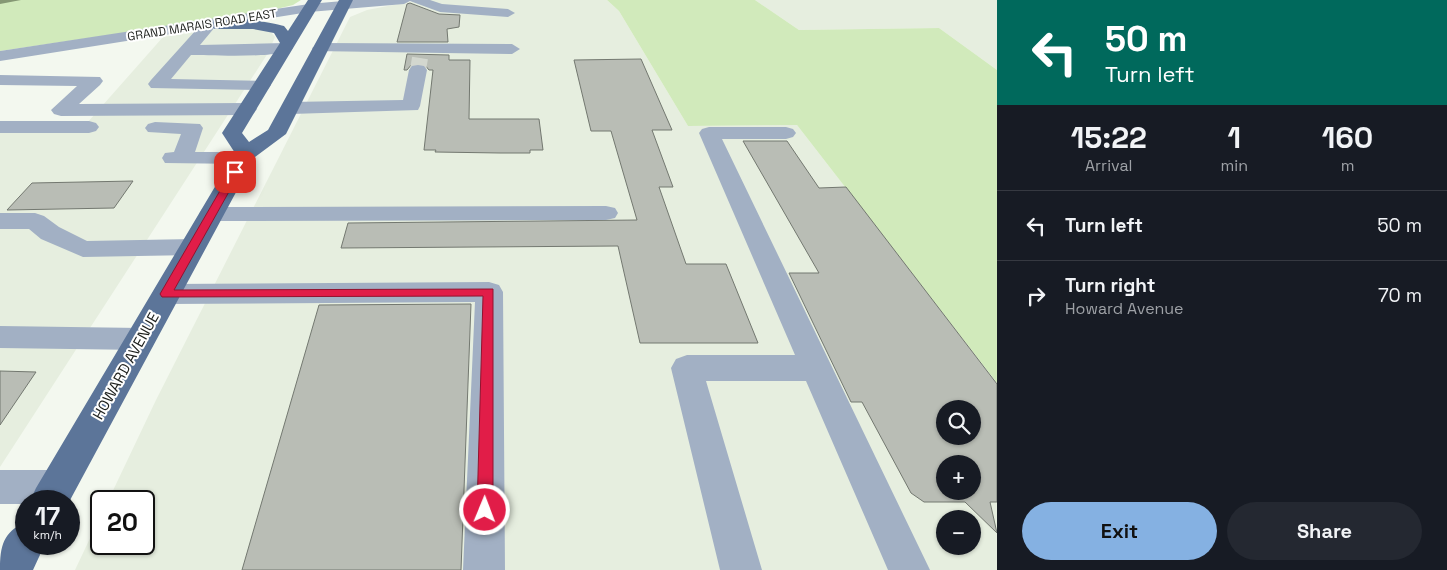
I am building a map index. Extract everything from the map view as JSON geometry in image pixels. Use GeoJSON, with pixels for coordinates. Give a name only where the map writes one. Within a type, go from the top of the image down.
{"type":"FeatureCollection","features":[{"type":"Feature","properties":{"kind":"main road","name":"HOWARD AVENUE"},"geometry":{"type":"LineString","coordinates":[[55,490],[245,155],[276,134],[291,108],[343,3]]}},
{"type":"Feature","properties":{"kind":"main road"},"geometry":{"type":"LineString","coordinates":[[245,155],[232,133],[312,4]]}},
{"type":"Feature","properties":{"kind":"main road"},"geometry":{"type":"LineString","coordinates":[[212,24],[253,24],[279,29],[286,45]]}},
{"type":"Feature","properties":{"kind":"main road"},"geometry":{"type":"LineString","coordinates":[[11,570],[19,555]]}},
{"type":"Feature","properties":{"kind":"street","name":"GRAND MARAIS ROAD EAST"},"geometry":{"type":"LineString","coordinates":[[0,56],[212,24],[312,4],[404,0]]}},
{"type":"Feature","properties":{"kind":"street"},"geometry":{"type":"LineString","coordinates":[[416,0],[440,8],[508,13]]}},
{"type":"Feature","properties":{"kind":"street"},"geometry":{"type":"LineString","coordinates":[[291,108],[411,106],[420,59],[430,45],[464,45],[464,10]]}},
{"type":"Feature","properties":{"kind":"street"},"geometry":{"type":"LineString","coordinates":[[212,24],[157,84],[222,68],[286,45]]}},
{"type":"Feature","properties":{"kind":"street"},"geometry":{"type":"LineString","coordinates":[[36,80],[71,45]]}},
{"type":"Feature","properties":{"kind":"street"},"geometry":{"type":"LineString","coordinates":[[320,48],[420,59],[512,49]]}},
{"type":"Feature","properties":{"kind":"street"},"geometry":{"type":"LineString","coordinates":[[187,50],[222,68],[262,85]]}},
{"type":"Feature","properties":{"kind":"street"},"geometry":{"type":"LineString","coordinates":[[0,80],[94,81],[61,110],[247,109]]}},
{"type":"Feature","properties":{"kind":"street"},"geometry":{"type":"LineString","coordinates":[[0,127],[193,128],[178,158],[245,155]]}},
{"type":"Feature","properties":{"kind":"street"},"geometry":{"type":"LineString","coordinates":[[786,133],[709,133],[909,570]]}},
{"type":"Feature","properties":{"kind":"street"},"geometry":{"type":"LineString","coordinates":[[211,214],[606,213]]}},
{"type":"Feature","properties":{"kind":"street"},"geometry":{"type":"LineString","coordinates":[[0,220],[35,221],[50,233],[83,248],[193,247]]}},
{"type":"Feature","properties":{"kind":"street"},"geometry":{"type":"LineString","coordinates":[[166,294],[489,292],[484,570]]}},
{"type":"Feature","properties":{"kind":"street"},"geometry":{"type":"LineString","coordinates":[[0,337],[141,339]]}},
{"type":"Feature","properties":{"kind":"street"},"geometry":{"type":"LineString","coordinates":[[741,570],[687,368],[816,368]]}},
{"type":"Feature","properties":{"kind":"street"},"geometry":{"type":"LineString","coordinates":[[0,487],[23,490]]}},
{"type":"Feature","properties":{"kind":"shaded area"},"geometry":{"type":"Polygon","coordinates":[[[419,0],[607,0],[619,11],[688,126],[797,125],[997,383],[997,570],[75,570],[90,538],[90,555],[155,555],[155,490],[113,490],[156,400],[350,17],[367,10],[419,0]]]}},
{"type":"Feature","properties":{"kind":"shaded area"},"geometry":{"type":"Polygon","coordinates":[[[755,0],[997,0],[997,70],[939,28],[799,30],[755,0]]]}},
{"type":"Feature","properties":{"kind":"shaded area"},"geometry":{"type":"Polygon","coordinates":[[[238,26],[269,30],[275,37],[268,53],[0,467],[0,124],[87,123],[163,37],[238,26]]]}},
{"type":"Feature","properties":{"kind":"green space"},"geometry":{"type":"Polygon","coordinates":[[[0,0],[301,0],[293,5],[260,13],[0,51],[0,0]]]}},
{"type":"Feature","properties":{"kind":"green space"},"geometry":{"type":"Polygon","coordinates":[[[607,0],[755,0],[799,30],[939,28],[997,70],[997,383],[797,125],[688,126],[619,11],[607,0]]]}},
{"type":"Feature","properties":{"kind":"building"},"geometry":{"type":"Polygon","coordinates":[[[410,3],[439,14],[460,15],[459,27],[447,29],[448,42],[397,42],[407,4],[410,3]]]}},
{"type":"Feature","properties":{"kind":"building"},"geometry":{"type":"Polygon","coordinates":[[[407,54],[449,55],[449,60],[470,60],[469,119],[539,119],[543,150],[530,150],[530,153],[500,153],[435,152],[436,150],[424,150],[433,70],[429,70],[424,64],[418,63],[412,64],[407,70],[404,70],[407,54]]]}},
{"type":"Feature","properties":{"kind":"building"},"geometry":{"type":"Polygon","coordinates":[[[641,59],[672,130],[652,130],[673,187],[659,187],[686,264],[726,264],[758,343],[640,343],[618,246],[341,248],[348,223],[637,220],[611,131],[591,131],[574,60],[641,59]]]}},
{"type":"Feature","properties":{"kind":"building"},"geometry":{"type":"Polygon","coordinates":[[[743,141],[787,141],[819,188],[846,187],[997,384],[997,502],[990,502],[997,533],[981,518],[981,510],[973,510],[965,502],[924,502],[911,493],[862,402],[851,402],[789,273],[819,273],[743,141]]]}},
{"type":"Feature","properties":{"kind":"building"},"geometry":{"type":"Polygon","coordinates":[[[133,181],[114,208],[7,210],[32,183],[133,181]]]}},
{"type":"Feature","properties":{"kind":"building"},"geometry":{"type":"Polygon","coordinates":[[[471,304],[461,570],[242,570],[319,305],[471,304]]]}},
{"type":"Feature","properties":{"kind":"building"},"geometry":{"type":"Polygon","coordinates":[[[0,371],[36,372],[0,425],[0,371]]]}},
{"type":"Feature","properties":{"kind":"waterway"},"geometry":{"type":"LineString","coordinates":[[0,2],[18,0]]}},
{"type":"Feature","properties":{"kind":"tunnel"},"geometry":{"type":"LineString","coordinates":[[418,70],[420,58]]}},
{"type":"Feature","properties":{"kind":"route"},"geometry":{"type":"LineString","coordinates":[[235,172],[166,294],[489,292],[485,510]]}}]}
